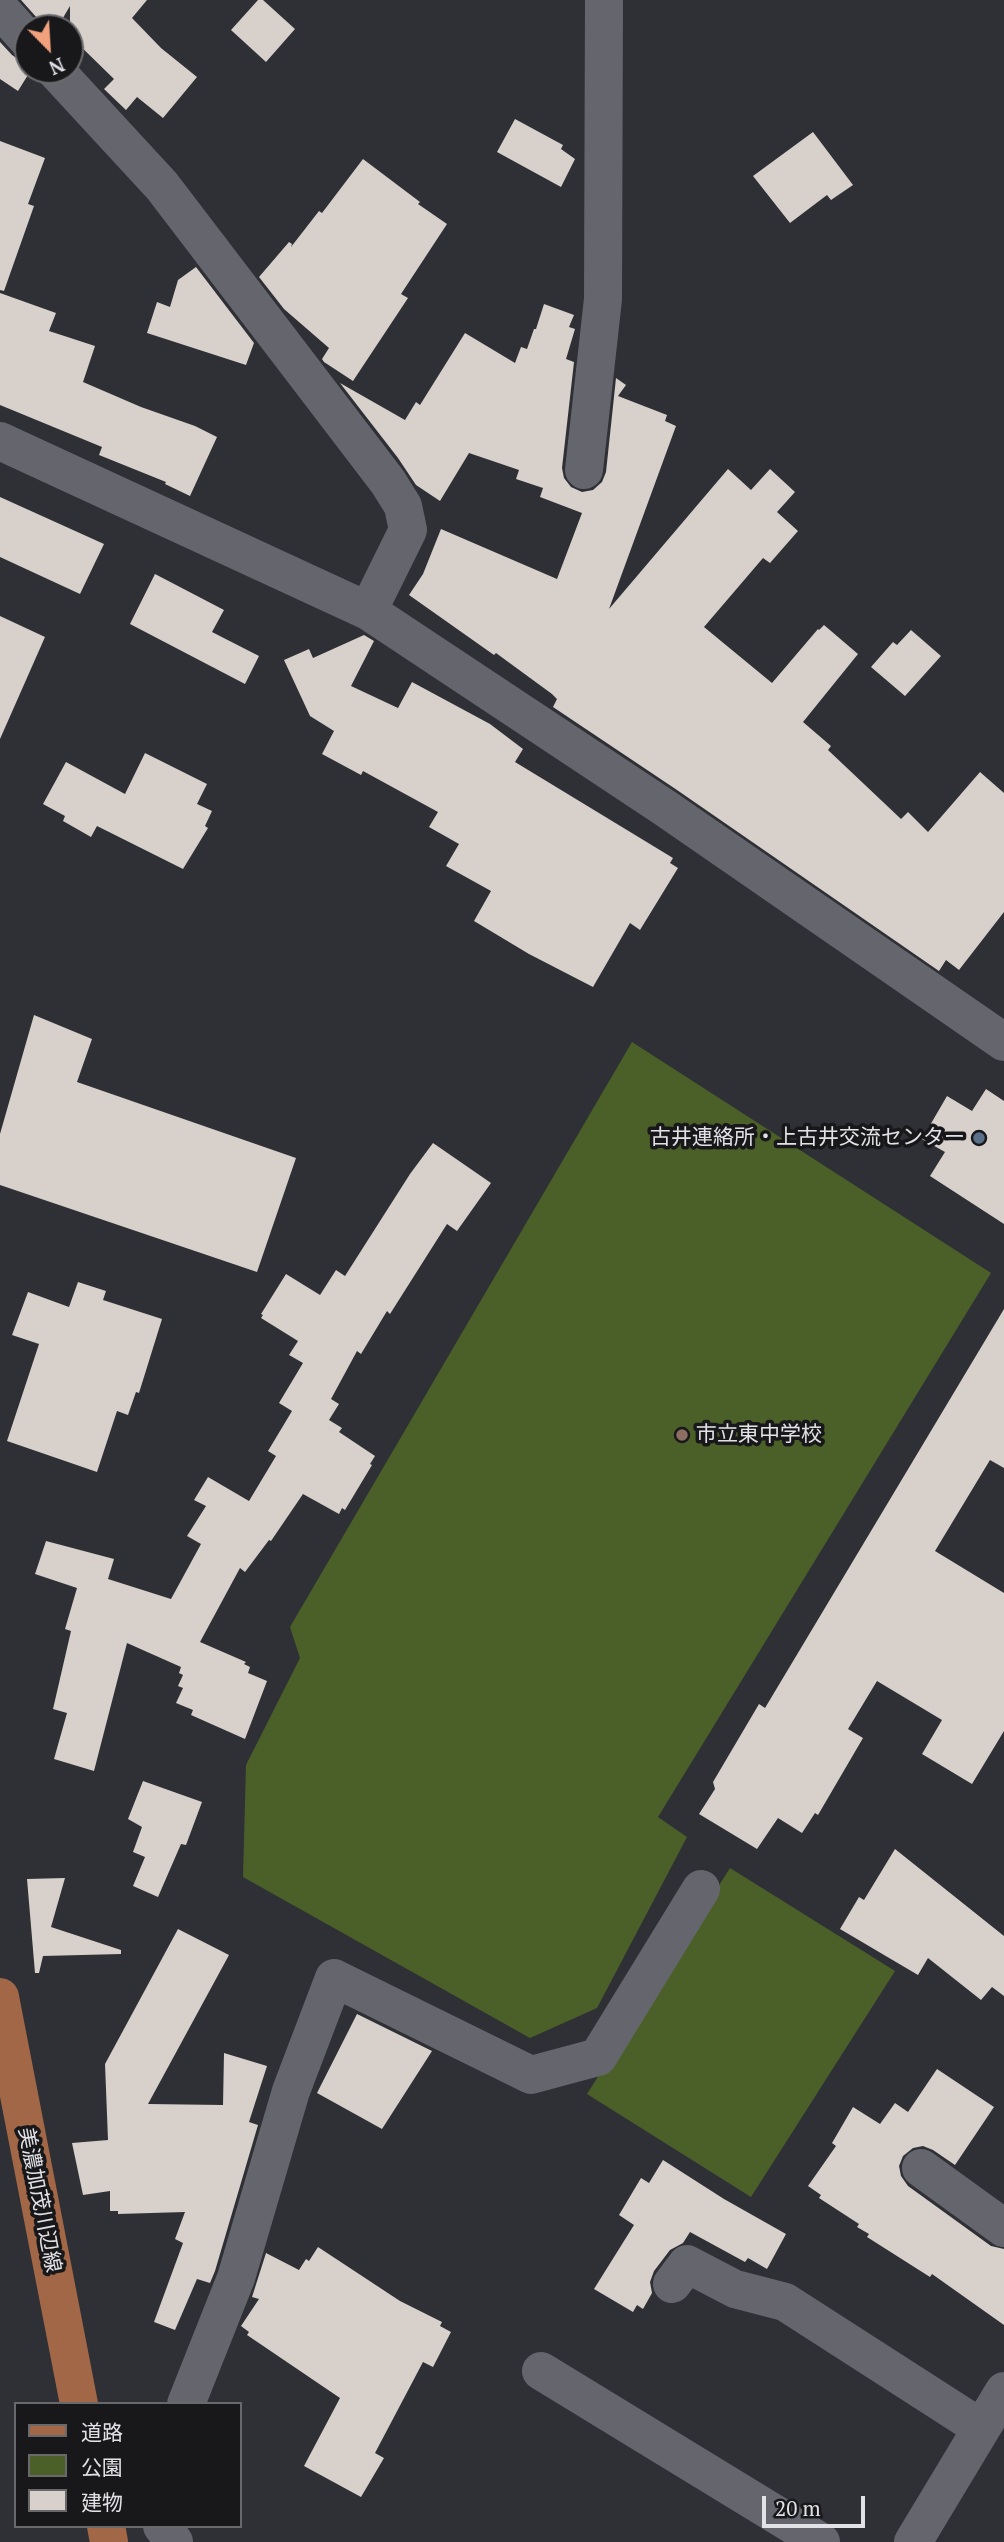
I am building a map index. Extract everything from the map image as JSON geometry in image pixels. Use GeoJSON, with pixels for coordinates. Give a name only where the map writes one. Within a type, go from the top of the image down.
{"type":"FeatureCollection","features":[{"type":"Feature","properties":{"kind":"main road","name":"美濃加茂川辺線"},"geometry":{"type":"LineString","coordinates":[[0,1997],[11,2100],[79,2402]]}},
{"type":"Feature","properties":{"kind":"street"},"geometry":{"type":"LineString","coordinates":[[584,470],[603,299],[604,0]]}},
{"type":"Feature","properties":{"kind":"street"},"geometry":{"type":"LineString","coordinates":[[0,9],[14,24]]}},
{"type":"Feature","properties":{"kind":"street"},"geometry":{"type":"LineString","coordinates":[[68,84],[162,186],[388,482],[403,506],[408,530],[368,611]]}},
{"type":"Feature","properties":{"kind":"street"},"geometry":{"type":"LineString","coordinates":[[0,442],[368,611],[676,815],[1004,1042]]}},
{"type":"Feature","properties":{"kind":"street"},"geometry":{"type":"LineString","coordinates":[[187,2402],[236,2278],[291,2091],[334,1978],[531,2075],[598,2057],[701,1889]]}},
{"type":"Feature","properties":{"kind":"street"},"geometry":{"type":"LineString","coordinates":[[921,2168],[1004,2228]]}},
{"type":"Feature","properties":{"kind":"street"},"geometry":{"type":"LineString","coordinates":[[672,2284],[687,2264],[735,2289],[785,2302],[981,2428]]}},
{"type":"Feature","properties":{"kind":"street"},"geometry":{"type":"LineString","coordinates":[[541,2371],[821,2542]]}},
{"type":"Feature","properties":{"kind":"street"},"geometry":{"type":"LineString","coordinates":[[913,2542],[1004,2391]]}},
{"type":"Feature","properties":{"kind":"green space"},"geometry":{"type":"Polygon","coordinates":[[[632,1042],[991,1273],[658,1817],[687,1837],[597,2008],[530,2038],[243,1877],[246,1765],[300,1658],[290,1627],[632,1042]]]}},
{"type":"Feature","properties":{"kind":"green space"},"geometry":{"type":"Polygon","coordinates":[[[730,1868],[895,1971],[751,2197],[587,2094],[730,1868]]]}},
{"type":"Feature","properties":{"kind":"building"},"geometry":{"type":"Polygon","coordinates":[[[21,0],[147,0],[132,18],[161,48],[197,77],[163,118],[137,97],[126,110],[104,89],[114,79],[84,50],[84,14],[70,14],[70,6],[65,14],[34,14],[21,0]]]}},
{"type":"Feature","properties":{"kind":"building"},"geometry":{"type":"Polygon","coordinates":[[[258,0],[263,0],[295,29],[266,62],[231,30],[258,0]]]}},
{"type":"Feature","properties":{"kind":"building"},"geometry":{"type":"Polygon","coordinates":[[[0,42],[14,56],[14,84],[22,84],[18,91],[0,79],[0,42]]]}},
{"type":"Feature","properties":{"kind":"building"},"geometry":{"type":"Polygon","coordinates":[[[515,119],[563,145],[561,149],[575,159],[561,187],[497,152],[515,119]]]}},
{"type":"Feature","properties":{"kind":"building"},"geometry":{"type":"Polygon","coordinates":[[[813,132],[853,185],[831,200],[827,195],[790,223],[753,176],[813,132]]]}},
{"type":"Feature","properties":{"kind":"building"},"geometry":{"type":"Polygon","coordinates":[[[0,141],[45,158],[28,204],[34,206],[4,291],[0,290],[0,141]]]}},
{"type":"Feature","properties":{"kind":"building"},"geometry":{"type":"Polygon","coordinates":[[[363,159],[447,224],[401,294],[408,298],[353,381],[324,362],[322,359],[329,348],[284,309],[259,277],[289,242],[291,247],[319,211],[322,213],[363,159]]]}},
{"type":"Feature","properties":{"kind":"building"},"geometry":{"type":"Polygon","coordinates":[[[196,267],[254,343],[246,365],[147,333],[157,302],[170,307],[178,280],[196,267]]]}},
{"type":"Feature","properties":{"kind":"building"},"geometry":{"type":"Polygon","coordinates":[[[0,293],[56,313],[49,331],[95,346],[83,382],[217,437],[190,496],[165,484],[166,482],[99,455],[102,447],[0,405],[0,293]]]}},
{"type":"Feature","properties":{"kind":"building"},"geometry":{"type":"Polygon","coordinates":[[[544,304],[574,315],[569,327],[575,329],[566,359],[574,362],[562,468],[564,478],[571,487],[582,492],[593,490],[602,482],[606,472],[616,378],[626,385],[618,396],[667,415],[665,421],[676,426],[609,609],[728,469],[751,490],[770,469],[795,492],[777,512],[798,531],[770,563],[763,558],[704,627],[772,683],[824,625],[858,654],[803,722],[831,746],[828,750],[901,819],[908,812],[928,832],[980,772],[1004,793],[1004,912],[959,970],[946,960],[939,971],[553,707],[557,699],[552,694],[409,595],[423,574],[441,529],[557,579],[582,513],[540,497],[543,488],[516,479],[519,470],[469,453],[440,501],[416,485],[340,383],[405,420],[416,402],[420,405],[465,333],[515,363],[521,347],[527,349],[544,304]]]}},
{"type":"Feature","properties":{"kind":"building"},"geometry":{"type":"Polygon","coordinates":[[[0,497],[104,544],[80,594],[0,557],[0,497]]]}},
{"type":"Feature","properties":{"kind":"building"},"geometry":{"type":"Polygon","coordinates":[[[155,574],[224,610],[212,632],[259,656],[245,684],[130,624],[155,574]]]}},
{"type":"Feature","properties":{"kind":"building"},"geometry":{"type":"Polygon","coordinates":[[[0,616],[45,637],[0,739],[0,616]]]}},
{"type":"Feature","properties":{"kind":"building"},"geometry":{"type":"Polygon","coordinates":[[[911,630],[941,656],[905,696],[871,667],[893,642],[897,645],[911,630]]]}},
{"type":"Feature","properties":{"kind":"building"},"geometry":{"type":"Polygon","coordinates":[[[364,635],[374,641],[351,686],[398,708],[412,682],[490,724],[523,749],[515,762],[673,858],[670,863],[678,868],[640,930],[630,923],[593,987],[529,954],[474,921],[491,891],[446,866],[459,844],[429,827],[438,812],[363,771],[361,775],[322,754],[334,731],[310,716],[284,660],[309,649],[313,658],[364,635]]]}},
{"type":"Feature","properties":{"kind":"building"},"geometry":{"type":"Polygon","coordinates":[[[145,753],[207,784],[197,804],[212,811],[205,826],[208,828],[183,869],[97,826],[91,837],[63,821],[65,816],[43,804],[66,762],[125,794],[145,753]]]}},
{"type":"Feature","properties":{"kind":"building"},"geometry":{"type":"Polygon","coordinates":[[[34,1015],[92,1039],[77,1082],[296,1158],[257,1272],[0,1185],[0,1134],[34,1015]]]}},
{"type":"Feature","properties":{"kind":"building","name":"古井連絡所・上古井交流センター"},"geometry":{"type":"Polygon","coordinates":[[[986,1089],[1004,1101],[1004,1224],[930,1176],[945,1152],[922,1139],[947,1096],[972,1111],[986,1089]]]}},
{"type":"Feature","properties":{"kind":"building"},"geometry":{"type":"Polygon","coordinates":[[[433,1143],[491,1183],[457,1231],[447,1224],[390,1314],[387,1311],[361,1354],[357,1351],[331,1399],[339,1404],[329,1420],[342,1428],[339,1432],[375,1456],[370,1464],[372,1465],[345,1510],[342,1508],[339,1514],[303,1494],[271,1541],[269,1540],[245,1572],[240,1568],[200,1642],[246,1662],[244,1664],[250,1667],[248,1673],[267,1681],[245,1739],[191,1715],[193,1710],[176,1703],[183,1688],[178,1686],[183,1675],[179,1673],[181,1667],[127,1643],[94,1771],[54,1759],[67,1713],[53,1709],[71,1631],[65,1629],[77,1588],[35,1574],[46,1541],[114,1559],[108,1579],[171,1599],[201,1544],[187,1536],[206,1506],[194,1500],[208,1477],[249,1501],[276,1456],[268,1451],[292,1411],[279,1403],[303,1363],[289,1355],[298,1341],[261,1318],[261,1314],[286,1274],[320,1295],[336,1270],[345,1276],[433,1143]]]}},
{"type":"Feature","properties":{"kind":"building"},"geometry":{"type":"Polygon","coordinates":[[[78,1282],[106,1291],[103,1300],[162,1319],[139,1393],[136,1392],[128,1415],[117,1411],[97,1472],[7,1441],[39,1344],[12,1335],[28,1292],[69,1307],[78,1282]]]}},
{"type":"Feature","properties":{"kind":"building"},"geometry":{"type":"Polygon","coordinates":[[[1004,1309],[1004,1468],[990,1460],[935,1551],[1004,1593],[1004,1731],[972,1784],[922,1754],[942,1720],[877,1681],[848,1729],[863,1738],[818,1815],[815,1813],[802,1833],[778,1818],[757,1849],[699,1814],[715,1789],[713,1782],[759,1704],[765,1708],[1004,1309]]]}},
{"type":"Feature","properties":{"kind":"building"},"geometry":{"type":"Polygon","coordinates":[[[143,1781],[202,1802],[186,1845],[181,1844],[158,1897],[133,1886],[145,1857],[133,1852],[142,1827],[128,1819],[143,1781]]]}},
{"type":"Feature","properties":{"kind":"building"},"geometry":{"type":"Polygon","coordinates":[[[895,1849],[1004,1936],[1004,1996],[992,1987],[981,2000],[928,1958],[918,1975],[840,1929],[859,1897],[864,1900],[895,1849]]]}},
{"type":"Feature","properties":{"kind":"building"},"geometry":{"type":"Polygon","coordinates":[[[65,1878],[51,1927],[121,1950],[121,1954],[43,1956],[39,1973],[35,1973],[27,1879],[65,1878]]]}},
{"type":"Feature","properties":{"kind":"building"},"geometry":{"type":"Polygon","coordinates":[[[178,1929],[229,1955],[148,2104],[223,2105],[224,2053],[267,2066],[249,2122],[258,2125],[215,2271],[210,2283],[197,2279],[175,2330],[154,2322],[183,2243],[175,2239],[185,2212],[118,2214],[118,2211],[110,2211],[110,2191],[83,2195],[72,2143],[108,2140],[105,2064],[178,1929]]]}},
{"type":"Feature","properties":{"kind":"building"},"geometry":{"type":"Polygon","coordinates":[[[357,2014],[432,2051],[382,2129],[317,2093],[357,2014]]]}},
{"type":"Feature","properties":{"kind":"building"},"geometry":{"type":"Polygon","coordinates":[[[937,2069],[994,2107],[955,2165],[933,2150],[923,2146],[913,2148],[903,2156],[899,2166],[901,2176],[908,2186],[991,2246],[1004,2249],[1004,2325],[932,2274],[930,2277],[867,2237],[869,2234],[857,2227],[859,2224],[819,2198],[821,2195],[808,2186],[836,2146],[832,2143],[853,2107],[880,2124],[895,2103],[908,2112],[937,2069]]]}},
{"type":"Feature","properties":{"kind":"building"},"geometry":{"type":"Polygon","coordinates":[[[663,2160],[786,2234],[767,2269],[748,2258],[745,2262],[690,2232],[683,2243],[670,2250],[654,2271],[650,2282],[652,2293],[643,2309],[637,2305],[633,2312],[594,2289],[634,2225],[619,2215],[641,2178],[649,2183],[663,2160]]]}},
{"type":"Feature","properties":{"kind":"building"},"geometry":{"type":"Polygon","coordinates":[[[318,2247],[400,2301],[442,2322],[440,2326],[451,2332],[433,2367],[423,2362],[375,2453],[384,2458],[361,2497],[304,2466],[340,2398],[247,2335],[249,2332],[241,2326],[259,2299],[252,2297],[266,2253],[299,2270],[318,2247]]]}},
{"type":"Feature","properties":{"kind":"place","name":"古井連絡所・上古井交流センター"},"geometry":{"type":"Point","coordinates":[979,1138]}},
{"type":"Feature","properties":{"kind":"place","name":"市立東中学校"},"geometry":{"type":"Point","coordinates":[682,1435]}}]}
